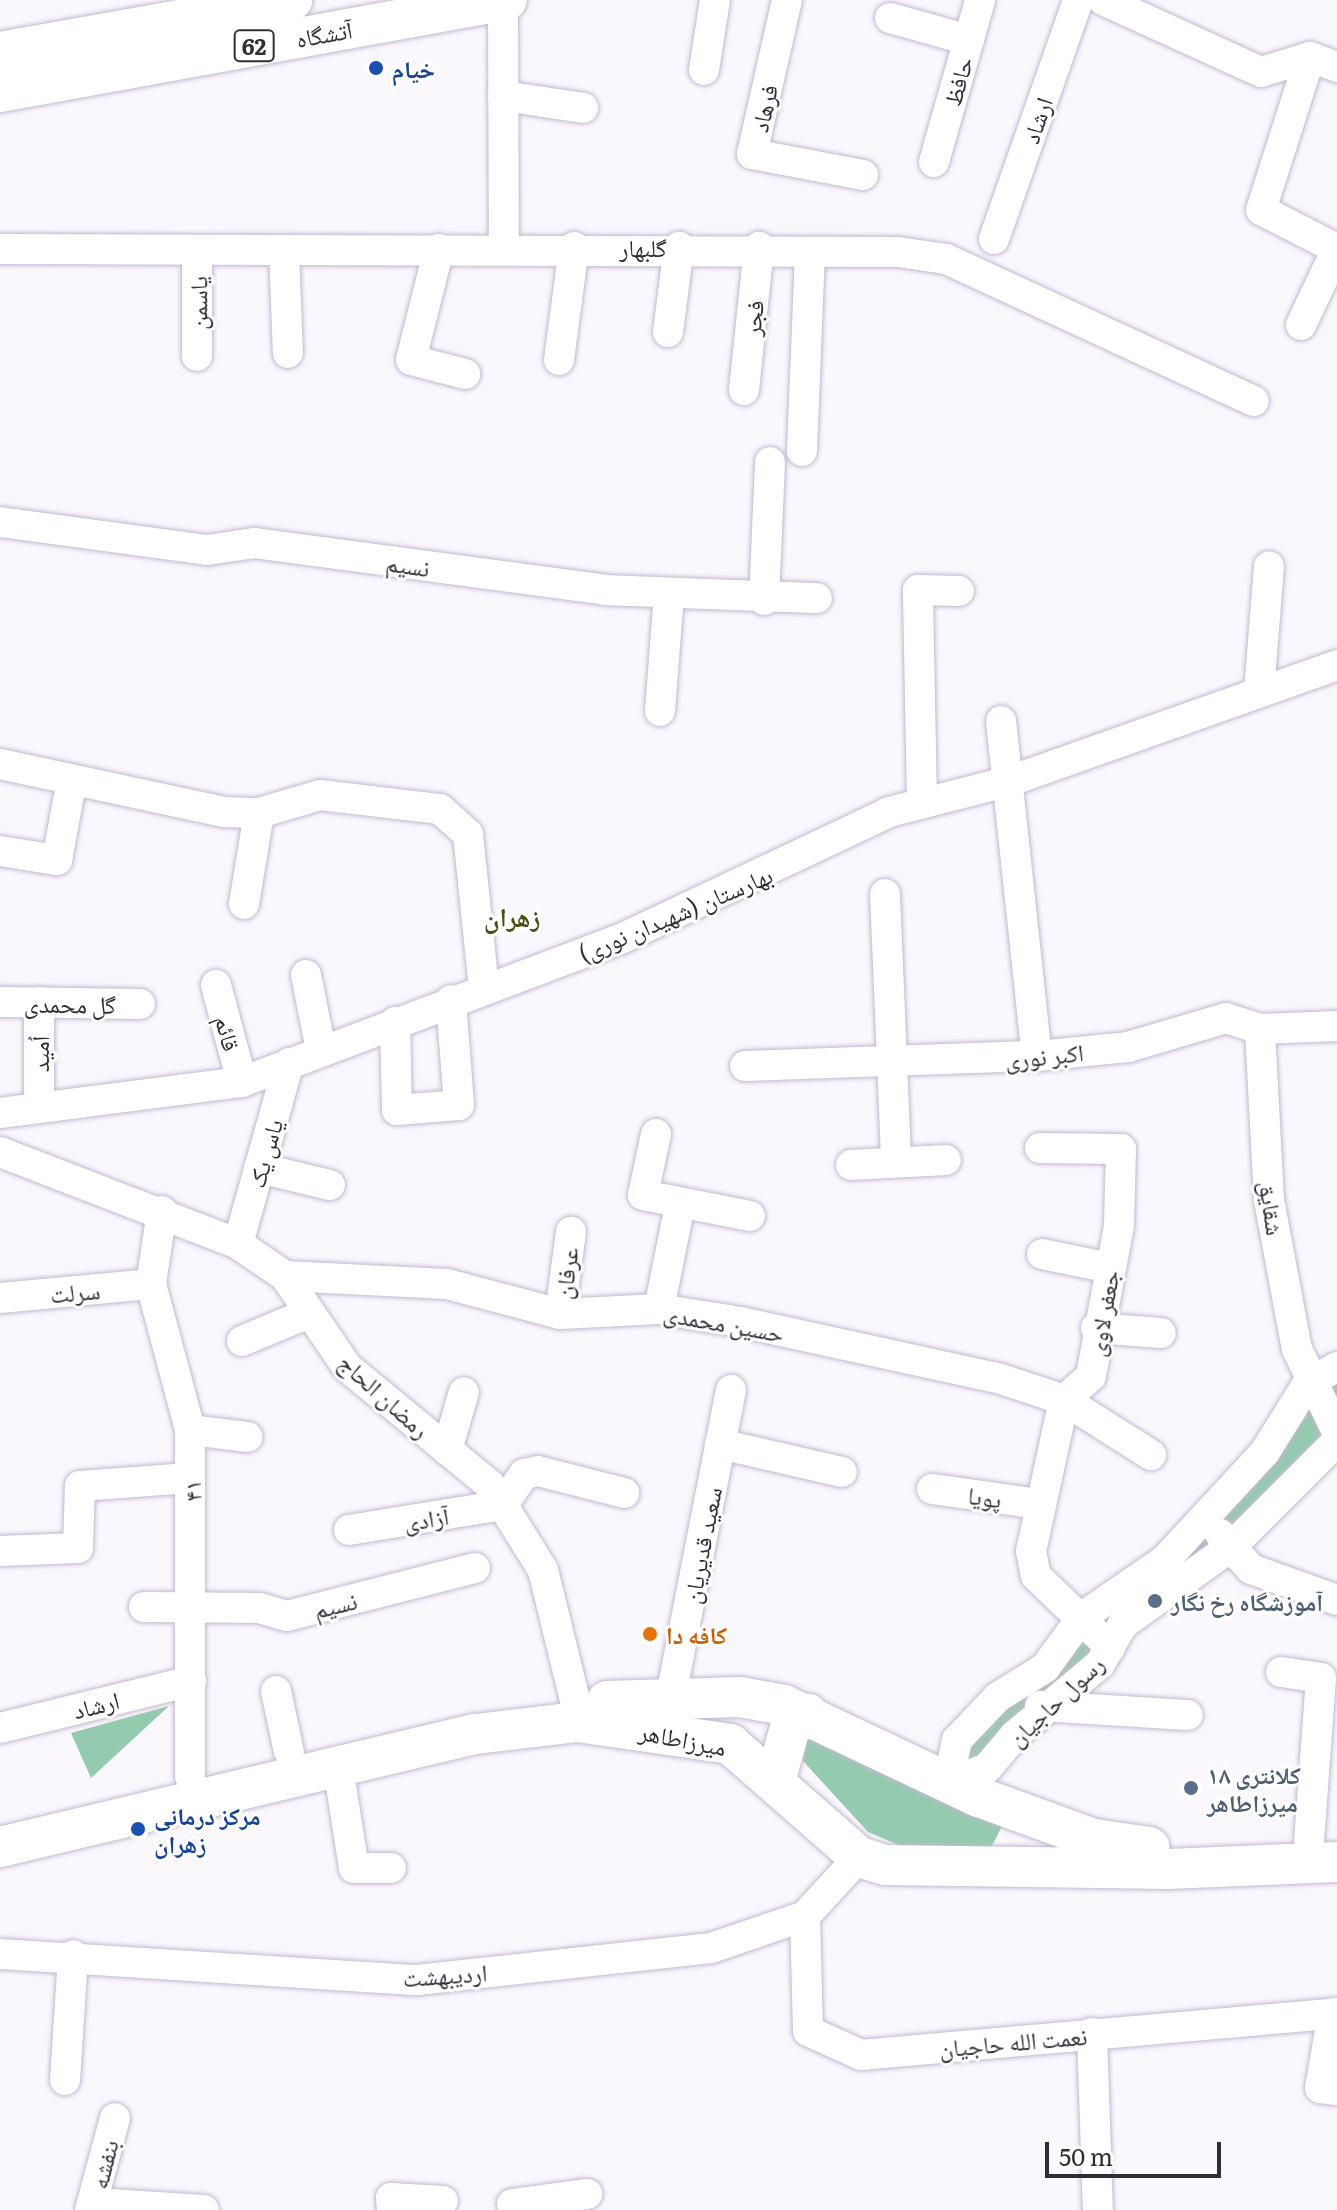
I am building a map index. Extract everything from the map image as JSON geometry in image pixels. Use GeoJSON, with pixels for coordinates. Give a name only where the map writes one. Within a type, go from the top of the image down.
{"type":"FeatureCollection","features":[{"type":"Feature","properties":{"kind":"main road","name":"آتشگاه"},"geometry":{"type":"LineString","coordinates":[[0,52],[292,0]]}},
{"type":"Feature","properties":{"kind":"main road","name":"آتشگاه"},"geometry":{"type":"LineString","coordinates":[[0,92],[505,0]]}},
{"type":"Feature","properties":{"kind":"main road","name":"میرزاطاهر"},"geometry":{"type":"LineString","coordinates":[[0,1826],[289,1752],[469,1710],[575,1700],[670,1701],[740,1697],[808,1714],[948,1783],[1020,1813],[1130,1846],[1328,1848]]}},
{"type":"Feature","properties":{"kind":"main road"},"geometry":{"type":"LineString","coordinates":[[776,1778],[790,1728],[808,1714]]}},
{"type":"Feature","properties":{"kind":"main road","name":"میرزاطاهر"},"geometry":{"type":"LineString","coordinates":[[0,1847],[476,1734],[578,1722],[730,1744],[776,1778],[859,1857]]}},
{"type":"Feature","properties":{"kind":"main road"},"geometry":{"type":"LineString","coordinates":[[1007,1867],[1018,1848],[1020,1813]]}},
{"type":"Feature","properties":{"kind":"main road"},"geometry":{"type":"LineString","coordinates":[[859,1857],[885,1865],[1007,1867],[1328,1848]]}},
{"type":"Feature","properties":{"kind":"street"},"geometry":{"type":"LineString","coordinates":[[504,248],[505,0]]}},
{"type":"Feature","properties":{"kind":"street"},"geometry":{"type":"LineString","coordinates":[[704,70],[715,0]]}},
{"type":"Feature","properties":{"kind":"street","name":"فرهاد"},"geometry":{"type":"LineString","coordinates":[[787,0],[752,154],[863,175]]}},
{"type":"Feature","properties":{"kind":"street","name":"حافظ"},"geometry":{"type":"LineString","coordinates":[[934,162],[980,0]]}},
{"type":"Feature","properties":{"kind":"street","name":"ارشاد"},"geometry":{"type":"LineString","coordinates":[[994,239],[1078,0]]}},
{"type":"Feature","properties":{"kind":"street"},"geometry":{"type":"LineString","coordinates":[[1103,0],[1261,72],[1324,62]]}},
{"type":"Feature","properties":{"kind":"street"},"geometry":{"type":"LineString","coordinates":[[890,18],[969,40]]}},
{"type":"Feature","properties":{"kind":"street"},"geometry":{"type":"LineString","coordinates":[[1301,325],[1337,249],[1261,210],[1324,62]]}},
{"type":"Feature","properties":{"kind":"street"},"geometry":{"type":"LineString","coordinates":[[503,96],[583,108]]}},
{"type":"Feature","properties":{"kind":"street"},"geometry":{"type":"LineString","coordinates":[[559,360],[574,247]]}},
{"type":"Feature","properties":{"kind":"street"},"geometry":{"type":"LineString","coordinates":[[668,332],[679,247]]}},
{"type":"Feature","properties":{"kind":"street","name":"گلبهار"},"geometry":{"type":"LineString","coordinates":[[0,249],[284,251],[759,247],[810,253],[946,259],[1254,401]]}},
{"type":"Feature","properties":{"kind":"street","name":"فجر"},"geometry":{"type":"LineString","coordinates":[[744,390],[759,247]]}},
{"type":"Feature","properties":{"kind":"street"},"geometry":{"type":"LineString","coordinates":[[439,249],[411,360],[465,374]]}},
{"type":"Feature","properties":{"kind":"street","name":"یاسمن"},"geometry":{"type":"LineString","coordinates":[[197,250],[197,356]]}},
{"type":"Feature","properties":{"kind":"street"},"geometry":{"type":"LineString","coordinates":[[284,251],[288,353]]}},
{"type":"Feature","properties":{"kind":"street"},"geometry":{"type":"LineString","coordinates":[[802,451],[810,253]]}},
{"type":"Feature","properties":{"kind":"street"},"geometry":{"type":"LineString","coordinates":[[764,600],[770,462]]}},
{"type":"Feature","properties":{"kind":"street","name":"نسیم"},"geometry":{"type":"LineString","coordinates":[[0,522],[207,550],[255,543],[669,594],[764,600],[817,598]]}},
{"type":"Feature","properties":{"kind":"street"},"geometry":{"type":"LineString","coordinates":[[1259,691],[1269,566]]}},
{"type":"Feature","properties":{"kind":"street"},"geometry":{"type":"LineString","coordinates":[[922,803],[918,590],[959,591]]}},
{"type":"Feature","properties":{"kind":"street"},"geometry":{"type":"LineString","coordinates":[[660,711],[669,594]]}},
{"type":"Feature","properties":{"kind":"street","name":"بهارستان (شهیدان نوری)"},"geometry":{"type":"LineString","coordinates":[[0,1113],[242,1082],[451,1000],[623,938],[784,868],[889,812],[1010,781],[1337,665]]}},
{"type":"Feature","properties":{"kind":"street"},"geometry":{"type":"LineString","coordinates":[[1001,721],[1010,781],[1037,1056]]}},
{"type":"Feature","properties":{"kind":"street"},"geometry":{"type":"LineString","coordinates":[[0,764],[259,813],[320,795],[440,809],[468,834],[484,988]]}},
{"type":"Feature","properties":{"kind":"street"},"geometry":{"type":"LineString","coordinates":[[0,851],[57,860],[72,779]]}},
{"type":"Feature","properties":{"kind":"street"},"geometry":{"type":"LineString","coordinates":[[244,904],[259,813]]}},
{"type":"Feature","properties":{"kind":"street"},"geometry":{"type":"LineString","coordinates":[[885,894],[895,1065],[896,1162]]}},
{"type":"Feature","properties":{"kind":"street"},"geometry":{"type":"LineString","coordinates":[[306,975],[321,1050]]}},
{"type":"Feature","properties":{"kind":"street","name":"قائم"},"geometry":{"type":"LineString","coordinates":[[216,985],[242,1082]]}},
{"type":"Feature","properties":{"kind":"street"},"geometry":{"type":"LineString","coordinates":[[395,1022],[397,1110],[459,1105],[451,1000]]}},
{"type":"Feature","properties":{"kind":"street","name":"گل محمدی"},"geometry":{"type":"LineString","coordinates":[[0,1002],[140,1004]]}},
{"type":"Feature","properties":{"kind":"street","name":"اُمید"},"geometry":{"type":"LineString","coordinates":[[39,1002],[39,1106]]}},
{"type":"Feature","properties":{"kind":"street","name":"اکبر نوری"},"geometry":{"type":"LineString","coordinates":[[745,1066],[895,1065],[1128,1047],[1226,1018],[1260,1029],[1337,1026]]}},
{"type":"Feature","properties":{"kind":"street","name":"شقایق"},"geometry":{"type":"LineString","coordinates":[[1260,1029],[1269,1200],[1308,1383],[1337,1432]]}},
{"type":"Feature","properties":{"kind":"street","name":"یاس یک"},"geometry":{"type":"LineString","coordinates":[[238,1244],[289,1063]]}},
{"type":"Feature","properties":{"kind":"street"},"geometry":{"type":"LineString","coordinates":[[656,1134],[643,1195],[680,1205],[750,1216]]}},
{"type":"Feature","properties":{"kind":"street","name":"جعفر لاوی"},"geometry":{"type":"LineString","coordinates":[[1040,1148],[1121,1149],[1119,1226],[1096,1328],[1091,1376],[1064,1400]]}},
{"type":"Feature","properties":{"kind":"street","name":"رمضان الحاج"},"geometry":{"type":"LineString","coordinates":[[0,1152],[162,1211],[238,1244],[285,1276],[347,1367],[447,1450],[503,1505],[543,1570],[575,1700]]}},
{"type":"Feature","properties":{"kind":"street"},"geometry":{"type":"LineString","coordinates":[[851,1165],[946,1160]]}},
{"type":"Feature","properties":{"kind":"street"},"geometry":{"type":"LineString","coordinates":[[259,1168],[330,1185]]}},
{"type":"Feature","properties":{"kind":"street"},"geometry":{"type":"LineString","coordinates":[[659,1309],[680,1205]]}},
{"type":"Feature","properties":{"kind":"street","name":"۴۱"},"geometry":{"type":"LineString","coordinates":[[162,1211],[151,1284],[190,1430],[190,1777]]}},
{"type":"Feature","properties":{"kind":"street","name":"عرفان"},"geometry":{"type":"LineString","coordinates":[[560,1314],[571,1232]]}},
{"type":"Feature","properties":{"kind":"street"},"geometry":{"type":"LineString","coordinates":[[1042,1254],[1110,1268]]}},
{"type":"Feature","properties":{"kind":"street","name":"حسین محمدی"},"geometry":{"type":"LineString","coordinates":[[285,1276],[447,1284],[560,1314],[659,1309],[1001,1379],[1064,1400],[1151,1455]]}},
{"type":"Feature","properties":{"kind":"street","name":"سرلت"},"geometry":{"type":"LineString","coordinates":[[0,1298],[151,1284]]}},
{"type":"Feature","properties":{"kind":"street"},"geometry":{"type":"LineString","coordinates":[[242,1341],[309,1313]]}},
{"type":"Feature","properties":{"kind":"street"},"geometry":{"type":"LineString","coordinates":[[1096,1328],[1161,1333]]}},
{"type":"Feature","properties":{"kind":"street","name":"رسول حاجیان"},"geometry":{"type":"LineString","coordinates":[[948,1783],[957,1740],[1017,1685],[1045,1668],[1082,1617],[1165,1560],[1242,1481],[1308,1383],[1337,1367]]}},
{"type":"Feature","properties":{"kind":"street","name":"سعید قدیریان"},"geometry":{"type":"LineString","coordinates":[[670,1701],[731,1390]]}},
{"type":"Feature","properties":{"kind":"street"},"geometry":{"type":"LineString","coordinates":[[447,1450],[464,1392]]}},
{"type":"Feature","properties":{"kind":"street"},"geometry":{"type":"LineString","coordinates":[[1064,1400],[1031,1551],[1036,1576],[1110,1647]]}},
{"type":"Feature","properties":{"kind":"street"},"geometry":{"type":"LineString","coordinates":[[190,1430],[248,1437]]}},
{"type":"Feature","properties":{"kind":"street","name":"رسول حاجیان"},"geometry":{"type":"LineString","coordinates":[[948,1783],[987,1768],[1110,1647],[1158,1594],[1191,1580],[1232,1546],[1274,1500],[1337,1441]]}},
{"type":"Feature","properties":{"kind":"street"},"geometry":{"type":"LineString","coordinates":[[720,1444],[842,1472]]}},
{"type":"Feature","properties":{"kind":"street"},"geometry":{"type":"LineString","coordinates":[[503,1505],[524,1474],[538,1471],[624,1493]]}},
{"type":"Feature","properties":{"kind":"street"},"geometry":{"type":"LineString","coordinates":[[0,1551],[78,1548],[80,1486],[190,1478]]}},
{"type":"Feature","properties":{"kind":"street"},"geometry":{"type":"LineString","coordinates":[[1242,1481],[1274,1500]]}},
{"type":"Feature","properties":{"kind":"street","name":"پویا"},"geometry":{"type":"LineString","coordinates":[[932,1489],[1039,1504]]}},
{"type":"Feature","properties":{"kind":"street","name":"آزادی"},"geometry":{"type":"LineString","coordinates":[[349,1530],[503,1505]]}},
{"type":"Feature","properties":{"kind":"street"},"geometry":{"type":"LineString","coordinates":[[1204,1519],[1251,1569],[1337,1600]]}},
{"type":"Feature","properties":{"kind":"street","name":"نسیم"},"geometry":{"type":"LineString","coordinates":[[192,1613],[259,1608],[287,1616],[475,1568]]}},
{"type":"Feature","properties":{"kind":"street"},"geometry":{"type":"LineString","coordinates":[[144,1607],[192,1613]]}},
{"type":"Feature","properties":{"kind":"street"},"geometry":{"type":"LineString","coordinates":[[1281,1672],[1321,1678],[1328,1848]]}},
{"type":"Feature","properties":{"kind":"street","name":"ارشاد"},"geometry":{"type":"LineString","coordinates":[[0,1728],[191,1681]]}},
{"type":"Feature","properties":{"kind":"street"},"geometry":{"type":"LineString","coordinates":[[1017,1685],[1046,1712],[1188,1715]]}},
{"type":"Feature","properties":{"kind":"street"},"geometry":{"type":"LineString","coordinates":[[276,1691],[289,1752]]}},
{"type":"Feature","properties":{"kind":"street"},"geometry":{"type":"LineString","coordinates":[[338,1767],[354,1868],[391,1868]]}},
{"type":"Feature","properties":{"kind":"street","name":"اردیبهشت"},"geometry":{"type":"LineString","coordinates":[[0,1954],[73,1955],[417,1980],[711,1948],[805,1916],[859,1857]]}},
{"type":"Feature","properties":{"kind":"street","name":"نعمت الله حاجیان"},"geometry":{"type":"LineString","coordinates":[[805,1916],[808,2031],[861,2055],[1335,2013]]}},
{"type":"Feature","properties":{"kind":"street"},"geometry":{"type":"LineString","coordinates":[[65,2080],[73,1955]]}},
{"type":"Feature","properties":{"kind":"street"},"geometry":{"type":"LineString","coordinates":[[1335,2013],[1320,2088],[1337,2090]]}},
{"type":"Feature","properties":{"kind":"street"},"geometry":{"type":"LineString","coordinates":[[1092,2033],[1098,2210]]}},
{"type":"Feature","properties":{"kind":"street","name":"بنفشه"},"geometry":{"type":"LineString","coordinates":[[92,2206],[115,2118]]}},
{"type":"Feature","properties":{"kind":"street"},"geometry":{"type":"LineString","coordinates":[[512,2204],[544,2208],[587,2194]]}},
{"type":"Feature","properties":{"kind":"street"},"geometry":{"type":"LineString","coordinates":[[392,2210],[391,2198],[443,2201]]}},
{"type":"Feature","properties":{"kind":"street"},"geometry":{"type":"LineString","coordinates":[[92,2206],[204,2210]]}},
{"type":"Feature","properties":{"kind":"green space"},"geometry":{"type":"Polygon","coordinates":[[[1337,1372],[1337,1438],[1042,1712],[955,1773],[963,1745],[1141,1582],[1337,1372]]]}},
{"type":"Feature","properties":{"kind":"green space"},"geometry":{"type":"Polygon","coordinates":[[[169,1706],[91,1778],[71,1733],[169,1706]]]}},
{"type":"Feature","properties":{"kind":"green space"},"geometry":{"type":"Polygon","coordinates":[[[817,1732],[1004,1822],[990,1850],[913,1851],[868,1832],[803,1761],[805,1738],[817,1732]]]}},
{"type":"Feature","properties":{"kind":"place","name":"خیام"},"geometry":{"type":"Point","coordinates":[376,68]}},
{"type":"Feature","properties":{"kind":"place","name":"آموزشگاه رخ نگار"},"geometry":{"type":"Point","coordinates":[1155,1601]}},
{"type":"Feature","properties":{"kind":"place","name":"کافه دا"},"geometry":{"type":"Point","coordinates":[650,1634]}},
{"type":"Feature","properties":{"kind":"place","name":"کلانتری ۱۸ میرزاطاهر"},"geometry":{"type":"Point","coordinates":[1191,1788]}},
{"type":"Feature","properties":{"kind":"place","name":"مرکز درمانی زهران"},"geometry":{"type":"Point","coordinates":[138,1829]}},
{"type":"Feature","properties":{"kind":"district","name":"زهران"},"geometry":{"type":"Point","coordinates":[512,916]}}]}
